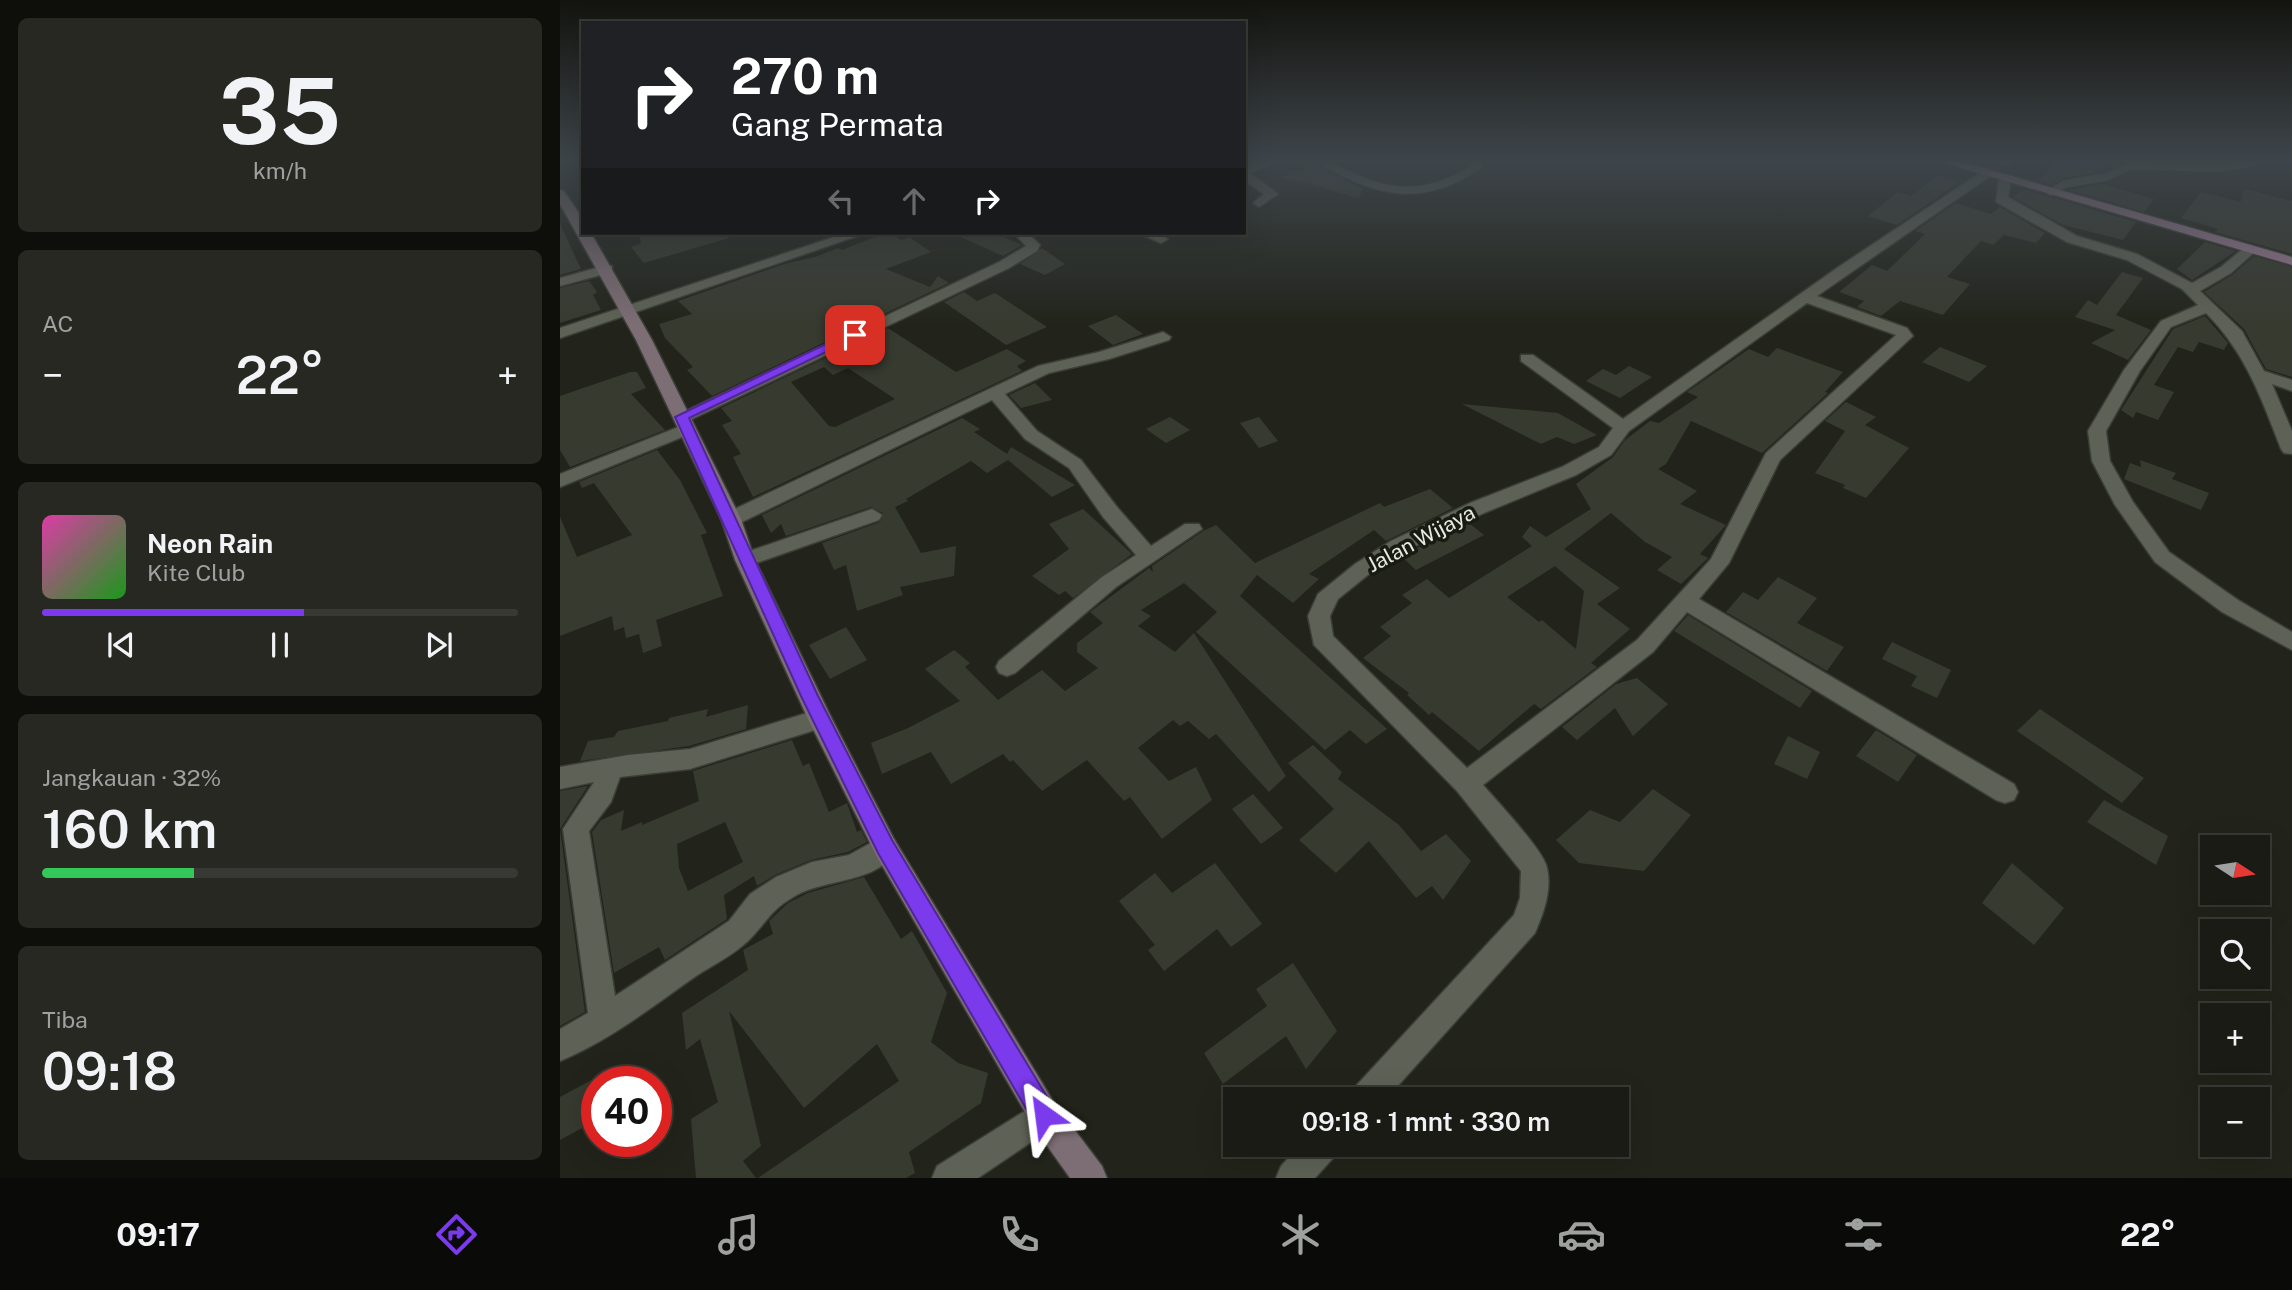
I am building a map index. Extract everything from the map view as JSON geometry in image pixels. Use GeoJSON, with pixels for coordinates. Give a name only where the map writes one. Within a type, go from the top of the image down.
{"type":"FeatureCollection","features":[{"type":"Feature","properties":{"kind":"main road"},"geometry":{"type":"LineString","coordinates":[[2133,216],[2292,261]]}},
{"type":"Feature","properties":{"kind":"street","name":"Jalan Wijaya"},"geometry":{"type":"LineString","coordinates":[[1376,1087],[1525,923],[1534,898],[1534,867],[1466,783],[1322,639],[1320,616],[1329,594],[1398,546],[1581,465],[1605,451],[1623,427],[1805,297],[1925,216]]}},
{"type":"Feature","properties":{"kind":"street"},"geometry":{"type":"LineString","coordinates":[[2031,216],[2066,236],[2140,260],[2191,290],[2236,334],[2258,374],[2290,449]]}},
{"type":"Feature","properties":{"kind":"street"},"geometry":{"type":"LineString","coordinates":[[586,235],[607,269],[684,423],[820,719],[885,847],[1044,1115],[1090,1178]]}},
{"type":"Feature","properties":{"kind":"street"},"geometry":{"type":"LineString","coordinates":[[560,333],[853,235]]}},
{"type":"Feature","properties":{"kind":"street"},"geometry":{"type":"LineString","coordinates":[[560,481],[1004,265],[1032,248],[1022,235]]}},
{"type":"Feature","properties":{"kind":"street"},"geometry":{"type":"LineString","coordinates":[[1150,235],[1161,239]]}},
{"type":"Feature","properties":{"kind":"street"},"geometry":{"type":"LineString","coordinates":[[2191,290],[2216,277],[2250,250]]}},
{"type":"Feature","properties":{"kind":"street"},"geometry":{"type":"LineString","coordinates":[[560,282],[607,269]]}},
{"type":"Feature","properties":{"kind":"street"},"geometry":{"type":"LineString","coordinates":[[1466,783],[1645,646],[1719,563],[1772,457],[1905,336],[1901,331],[1805,297]]}},
{"type":"Feature","properties":{"kind":"street"},"geometry":{"type":"LineString","coordinates":[[2208,306],[2166,324],[2132,370],[2097,431],[2101,461],[2124,505],[2162,557],[2230,606],[2292,642]]}},
{"type":"Feature","properties":{"kind":"street"},"geometry":{"type":"LineString","coordinates":[[730,519],[958,413],[994,392],[1044,369],[1103,356],[1163,337]]}},
{"type":"Feature","properties":{"kind":"street"},"geometry":{"type":"LineString","coordinates":[[1527,358],[1623,427]]}},
{"type":"Feature","properties":{"kind":"street"},"geometry":{"type":"LineString","coordinates":[[2258,374],[2292,386]]}},
{"type":"Feature","properties":{"kind":"street"},"geometry":{"type":"LineString","coordinates":[[994,392],[1031,435],[1075,464],[1110,512],[1149,555]]}},
{"type":"Feature","properties":{"kind":"street"},"geometry":{"type":"LineString","coordinates":[[745,560],[873,515]]}},
{"type":"Feature","properties":{"kind":"street"},"geometry":{"type":"LineString","coordinates":[[1007,667],[1109,582],[1192,529]]}},
{"type":"Feature","properties":{"kind":"street"},"geometry":{"type":"LineString","coordinates":[[1685,601],[2005,792]]}},
{"type":"Feature","properties":{"kind":"street"},"geometry":{"type":"LineString","coordinates":[[560,778],[611,768],[690,759],[820,719]]}},
{"type":"Feature","properties":{"kind":"street"},"geometry":{"type":"LineString","coordinates":[[604,1021],[576,829],[602,794],[611,768]]}},
{"type":"Feature","properties":{"kind":"street"},"geometry":{"type":"LineString","coordinates":[[560,1046],[604,1021],[739,931],[760,902],[777,891],[812,874],[854,866],[885,847]]}},
{"type":"Feature","properties":{"kind":"street"},"geometry":{"type":"LineString","coordinates":[[949,1178],[1044,1115]]}},
{"type":"Feature","properties":{"kind":"street"},"geometry":{"type":"LineString","coordinates":[[1293,1178],[1312,1157]]}},
{"type":"Feature","properties":{"kind":"building"},"geometry":{"type":"Polygon","coordinates":[[[1868,216],[1910,216],[1897,225],[1868,216]]]}},
{"type":"Feature","properties":{"kind":"building"},"geometry":{"type":"Polygon","coordinates":[[[1937,216],[2016,216],[2045,233],[2036,243],[2004,235],[1993,245],[1981,241],[1947,277],[1970,284],[1943,315],[1900,301],[1881,316],[1857,307],[1864,301],[1839,292],[1872,265],[1887,271],[1925,234],[1915,231],[1937,216]]]}},
{"type":"Feature","properties":{"kind":"building"},"geometry":{"type":"Polygon","coordinates":[[[2047,216],[2115,216],[2136,222],[2123,240],[2063,225],[2047,216]]]}},
{"type":"Feature","properties":{"kind":"building"},"geometry":{"type":"Polygon","coordinates":[[[2292,216],[2292,254],[2215,232],[2218,229],[2181,218],[2292,216]]]}},
{"type":"Feature","properties":{"kind":"building"},"geometry":{"type":"Polygon","coordinates":[[[560,224],[581,269],[560,275],[560,224]]]}},
{"type":"Feature","properties":{"kind":"building"},"geometry":{"type":"Polygon","coordinates":[[[639,235],[728,235],[729,238],[644,263],[631,247],[641,243],[639,235]]]}},
{"type":"Feature","properties":{"kind":"building"},"geometry":{"type":"Polygon","coordinates":[[[880,235],[890,235],[902,240],[909,237],[931,252],[886,269],[930,287],[938,276],[949,283],[712,396],[687,370],[693,367],[665,338],[659,324],[692,314],[678,301],[784,264],[838,248],[842,250],[880,235]]]}},
{"type":"Feature","properties":{"kind":"building"},"geometry":{"type":"Polygon","coordinates":[[[956,235],[1000,235],[1022,245],[1003,256],[956,235]]]}},
{"type":"Feature","properties":{"kind":"building"},"geometry":{"type":"Polygon","coordinates":[[[2205,242],[2236,251],[2192,280],[2177,269],[2205,242]]]}},
{"type":"Feature","properties":{"kind":"building"},"geometry":{"type":"Polygon","coordinates":[[[1042,248],[1065,264],[1045,275],[1020,264],[1042,248]]]}},
{"type":"Feature","properties":{"kind":"building"},"geometry":{"type":"Polygon","coordinates":[[[2254,256],[2292,267],[2292,377],[2266,369],[2244,329],[2204,292],[2232,275],[2254,256]]]}},
{"type":"Feature","properties":{"kind":"building"},"geometry":{"type":"Polygon","coordinates":[[[2122,272],[2143,278],[2116,315],[2151,330],[2128,360],[2091,343],[2115,330],[2075,317],[2088,300],[2097,305],[2122,272]]]}},
{"type":"Feature","properties":{"kind":"building"},"geometry":{"type":"Polygon","coordinates":[[[589,281],[597,292],[593,295],[601,310],[560,323],[560,288],[589,281]]]}},
{"type":"Feature","properties":{"kind":"building"},"geometry":{"type":"Polygon","coordinates":[[[964,292],[977,301],[995,293],[1047,327],[1006,345],[944,302],[964,292]]]}},
{"type":"Feature","properties":{"kind":"building"},"geometry":{"type":"Polygon","coordinates":[[[1116,315],[1143,334],[1113,345],[1088,326],[1116,315]]]}},
{"type":"Feature","properties":{"kind":"building"},"geometry":{"type":"Polygon","coordinates":[[[2205,316],[2228,343],[2224,350],[2199,342],[2193,352],[2178,347],[2154,385],[2174,392],[2158,420],[2136,412],[2133,418],[2121,410],[2173,329],[2205,316]]]}},
{"type":"Feature","properties":{"kind":"building"},"geometry":{"type":"Polygon","coordinates":[[[888,328],[956,372],[1007,349],[1026,361],[1017,366],[1022,371],[753,497],[733,457],[741,454],[722,425],[732,421],[721,408],[888,328]],[[824,367],[791,382],[829,426],[835,427],[895,399],[848,368],[833,375],[824,367]]]}},
{"type":"Feature","properties":{"kind":"building"},"geometry":{"type":"Polygon","coordinates":[[[1940,347],[1987,366],[1969,382],[1922,362],[1940,347]]]}},
{"type":"Feature","properties":{"kind":"building"},"geometry":{"type":"Polygon","coordinates":[[[1777,348],[1843,372],[1825,392],[1828,393],[1762,453],[1691,421],[1666,464],[1658,469],[1697,491],[1680,504],[1726,525],[1700,554],[1708,558],[1681,584],[1657,570],[1672,557],[1645,542],[1611,513],[1564,549],[1620,588],[1597,604],[1630,629],[1591,663],[1597,667],[1541,709],[1534,704],[1479,751],[1432,712],[1429,715],[1407,695],[1409,693],[1363,658],[1391,636],[1380,627],[1412,603],[1402,595],[1427,579],[1449,598],[1532,546],[1522,537],[1530,526],[1546,537],[1591,509],[1576,484],[1613,457],[1625,440],[1650,421],[1659,423],[1698,397],[1687,392],[1749,349],[1768,357],[1777,348]],[[1555,566],[1507,597],[1539,622],[1542,620],[1576,649],[1584,591],[1555,566]]]}},
{"type":"Feature","properties":{"kind":"building"},"geometry":{"type":"Polygon","coordinates":[[[1629,366],[1652,377],[1620,398],[1586,381],[1603,369],[1616,375],[1629,366]]]}},
{"type":"Feature","properties":{"kind":"building"},"geometry":{"type":"Polygon","coordinates":[[[637,372],[646,388],[631,394],[665,430],[570,467],[560,450],[560,396],[637,372]]]}},
{"type":"Feature","properties":{"kind":"building"},"geometry":{"type":"Polygon","coordinates":[[[1035,383],[1052,400],[1021,408],[1009,395],[1035,383]]]}},
{"type":"Feature","properties":{"kind":"building"},"geometry":{"type":"Polygon","coordinates":[[[1846,402],[1876,417],[1865,425],[1909,448],[1866,498],[1843,488],[1845,485],[1815,473],[1845,431],[1825,421],[1846,402]]]}},
{"type":"Feature","properties":{"kind":"building"},"geometry":{"type":"Polygon","coordinates":[[[1462,404],[1558,413],[1597,435],[1574,444],[1557,437],[1541,444],[1462,404]]]}},
{"type":"Feature","properties":{"kind":"building"},"geometry":{"type":"Polygon","coordinates":[[[1170,417],[1190,430],[1166,443],[1146,429],[1170,417]]]}},
{"type":"Feature","properties":{"kind":"building"},"geometry":{"type":"Polygon","coordinates":[[[1259,417],[1278,441],[1259,448],[1240,423],[1259,417]]]}},
{"type":"Feature","properties":{"kind":"building"},"geometry":{"type":"Polygon","coordinates":[[[962,418],[980,429],[974,432],[1007,454],[1011,447],[1075,485],[1052,497],[1008,460],[987,473],[971,461],[895,507],[921,553],[956,546],[954,576],[900,587],[903,595],[857,611],[846,565],[834,570],[822,543],[880,522],[883,513],[871,507],[786,536],[781,524],[771,533],[762,515],[962,418]]]}},
{"type":"Feature","properties":{"kind":"building"},"geometry":{"type":"Polygon","coordinates":[[[657,450],[680,480],[707,533],[701,535],[723,596],[656,620],[662,646],[643,653],[639,634],[626,638],[624,627],[614,631],[612,616],[560,636],[560,517],[577,557],[632,535],[594,483],[582,488],[579,482],[657,450]]]}},
{"type":"Feature","properties":{"kind":"building"},"geometry":{"type":"Polygon","coordinates":[[[2140,460],[2176,473],[2172,479],[2209,493],[2201,510],[2124,479],[2130,463],[2141,467],[2140,460]]]}},
{"type":"Feature","properties":{"kind":"building"},"geometry":{"type":"Polygon","coordinates":[[[1430,489],[1453,508],[1386,541],[1374,530],[1309,574],[1319,579],[1293,603],[1257,575],[1240,596],[1387,729],[1366,744],[1350,730],[1325,750],[1196,632],[1217,612],[1184,583],[1141,610],[1151,616],[1138,626],[1175,652],[1194,633],[1286,776],[1269,792],[1216,734],[1209,739],[1188,721],[1180,726],[1173,720],[1138,748],[1169,781],[1196,767],[1212,800],[1162,839],[1130,797],[1124,801],[1087,760],[1042,791],[1013,760],[1010,762],[1003,754],[951,784],[931,752],[882,774],[871,743],[908,728],[960,701],[925,669],[954,650],[970,663],[965,667],[998,700],[1042,670],[1065,691],[1098,668],[1077,652],[1077,643],[1103,623],[1090,612],[1149,568],[1153,572],[1152,566],[1203,531],[1216,525],[1255,563],[1380,503],[1384,507],[1430,489]]]}},
{"type":"Feature","properties":{"kind":"building"},"geometry":{"type":"Polygon","coordinates":[[[1083,509],[1132,554],[1073,598],[1065,591],[1059,595],[1032,576],[1069,549],[1049,524],[1083,509]]]}},
{"type":"Feature","properties":{"kind":"building"},"geometry":{"type":"Polygon","coordinates":[[[1469,523],[1484,535],[1416,570],[1401,556],[1469,523]]]}},
{"type":"Feature","properties":{"kind":"building"},"geometry":{"type":"Polygon","coordinates":[[[1778,577],[1817,598],[1797,623],[1844,647],[1827,671],[1726,612],[1743,592],[1758,600],[1778,577]]]}},
{"type":"Feature","properties":{"kind":"building"},"geometry":{"type":"Polygon","coordinates":[[[1688,615],[1812,691],[1800,708],[1674,631],[1688,615]]]}},
{"type":"Feature","properties":{"kind":"building"},"geometry":{"type":"Polygon","coordinates":[[[846,627],[867,660],[830,679],[809,645],[846,627]]]}},
{"type":"Feature","properties":{"kind":"building"},"geometry":{"type":"Polygon","coordinates":[[[1892,642],[1951,670],[1937,698],[1911,686],[1917,676],[1882,659],[1892,642]]]}},
{"type":"Feature","properties":{"kind":"building"},"geometry":{"type":"Polygon","coordinates":[[[1637,678],[1668,704],[1633,736],[1615,708],[1577,740],[1562,727],[1616,684],[1637,678]]]}},
{"type":"Feature","properties":{"kind":"building"},"geometry":{"type":"Polygon","coordinates":[[[748,705],[746,729],[689,746],[580,761],[588,741],[614,737],[618,731],[668,721],[669,718],[708,709],[706,717],[748,705]]]}},
{"type":"Feature","properties":{"kind":"building"},"geometry":{"type":"Polygon","coordinates":[[[2040,709],[2144,778],[2122,803],[2017,731],[2040,709]]]}},
{"type":"Feature","properties":{"kind":"building"},"geometry":{"type":"Polygon","coordinates":[[[1876,730],[1917,755],[1898,782],[1856,756],[1876,730]]]}},
{"type":"Feature","properties":{"kind":"building"},"geometry":{"type":"Polygon","coordinates":[[[1788,736],[1820,752],[1807,779],[1774,764],[1788,736]]]}},
{"type":"Feature","properties":{"kind":"building"},"geometry":{"type":"Polygon","coordinates":[[[792,740],[803,766],[809,763],[829,812],[847,803],[857,832],[861,830],[867,842],[848,852],[811,860],[775,875],[757,886],[754,876],[724,895],[727,919],[665,960],[659,947],[614,973],[592,832],[601,820],[624,810],[621,831],[699,801],[693,771],[792,740]],[[725,822],[677,844],[679,868],[688,891],[743,862],[725,822]]]}},
{"type":"Feature","properties":{"kind":"building"},"geometry":{"type":"Polygon","coordinates":[[[1313,745],[1342,772],[1338,779],[1399,825],[1421,851],[1446,834],[1471,861],[1443,900],[1432,886],[1416,898],[1369,841],[1336,873],[1299,840],[1334,809],[1288,763],[1313,745]]]}},
{"type":"Feature","properties":{"kind":"building"},"geometry":{"type":"Polygon","coordinates":[[[588,786],[560,829],[560,791],[588,786]]]}},
{"type":"Feature","properties":{"kind":"building"},"geometry":{"type":"Polygon","coordinates":[[[1653,789],[1691,815],[1644,871],[1579,863],[1556,840],[1590,810],[1620,822],[1653,789]]]}},
{"type":"Feature","properties":{"kind":"building"},"geometry":{"type":"Polygon","coordinates":[[[1253,794],[1283,828],[1261,844],[1232,809],[1253,794]]]}},
{"type":"Feature","properties":{"kind":"building"},"geometry":{"type":"Polygon","coordinates":[[[2104,800],[2168,836],[2156,865],[2087,822],[2104,800]]]}},
{"type":"Feature","properties":{"kind":"building"},"geometry":{"type":"Polygon","coordinates":[[[560,829],[585,1012],[560,1026],[560,829]]]}},
{"type":"Feature","properties":{"kind":"building"},"geometry":{"type":"Polygon","coordinates":[[[1215,863],[1262,924],[1231,947],[1217,929],[1164,971],[1148,950],[1155,945],[1119,901],[1155,873],[1172,893],[1215,863]]]}},
{"type":"Feature","properties":{"kind":"building"},"geometry":{"type":"Polygon","coordinates":[[[2012,863],[2064,908],[2034,945],[1982,903],[2012,863]]]}},
{"type":"Feature","properties":{"kind":"building"},"geometry":{"type":"Polygon","coordinates":[[[864,877],[901,939],[912,931],[947,993],[931,1042],[958,1063],[988,1073],[981,1103],[909,1152],[915,1173],[906,1178],[758,1178],[899,1081],[877,1044],[804,1108],[729,1011],[761,1146],[743,1161],[756,1178],[696,1178],[691,1119],[718,1102],[700,1039],[686,1050],[682,1013],[748,970],[743,950],[773,934],[769,921],[788,903],[808,893],[864,877]]]}},
{"type":"Feature","properties":{"kind":"building"},"geometry":{"type":"Polygon","coordinates":[[[1293,963],[1337,1031],[1306,1069],[1286,1036],[1223,1084],[1204,1053],[1267,1006],[1256,989],[1293,963]]]}},
{"type":"Feature","properties":{"kind":"building"},"geometry":{"type":"Polygon","coordinates":[[[581,1086],[581,1129],[560,1140],[560,1097],[581,1086]]]}},
{"type":"Feature","properties":{"kind":"route"},"geometry":{"type":"LineString","coordinates":[[855,335],[682,417],[809,696],[885,847],[1044,1115]]}}]}
